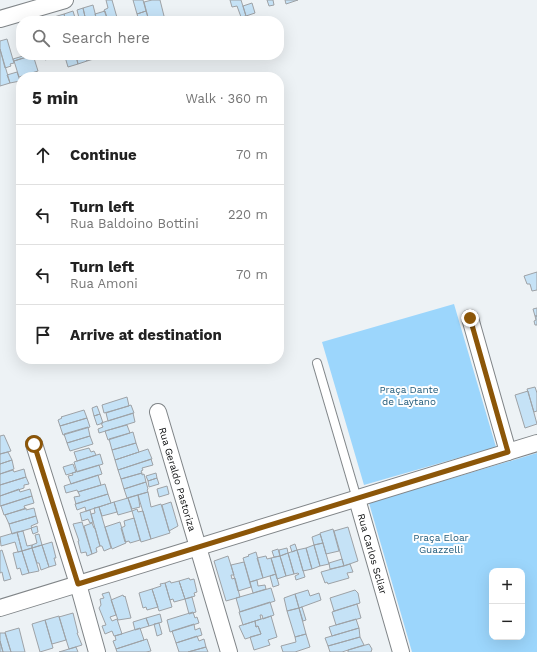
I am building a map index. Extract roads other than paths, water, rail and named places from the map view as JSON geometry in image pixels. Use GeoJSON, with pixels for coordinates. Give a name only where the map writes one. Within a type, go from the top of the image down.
{"type":"FeatureCollection","features":[{"type":"Feature","properties":{"kind":"street"},"geometry":{"type":"LineString","coordinates":[[0,19],[43,3],[65,0]]}},
{"type":"Feature","properties":{"kind":"street"},"geometry":{"type":"LineString","coordinates":[[470,318],[508,452]]}},
{"type":"Feature","properties":{"kind":"street","name":"Rua Geraldo Pastoriza"},"geometry":{"type":"LineString","coordinates":[[158,412],[229,652]]}},
{"type":"Feature","properties":{"kind":"street"},"geometry":{"type":"LineString","coordinates":[[34,444],[78,584],[97,652]]}},
{"type":"Feature","properties":{"kind":"street"},"geometry":{"type":"LineString","coordinates":[[0,608],[537,444]]}},
{"type":"Feature","properties":{"kind":"street","name":"Rua Carlos Scliar"},"geometry":{"type":"LineString","coordinates":[[357,499],[401,652]]}},
{"type":"Feature","properties":{"kind":"lane","name":"Rua Carlos Scliar"},"geometry":{"type":"LineString","coordinates":[[317,363],[357,499]]}},
{"type":"Feature","properties":{"kind":"park label","name":"Praça Dante de Laytano"},"geometry":{"type":"Point","coordinates":[409,394]}},
{"type":"Feature","properties":{"kind":"park label","name":"Praça Eloar Guazzelli"},"geometry":{"type":"Point","coordinates":[441,542]}}]}
